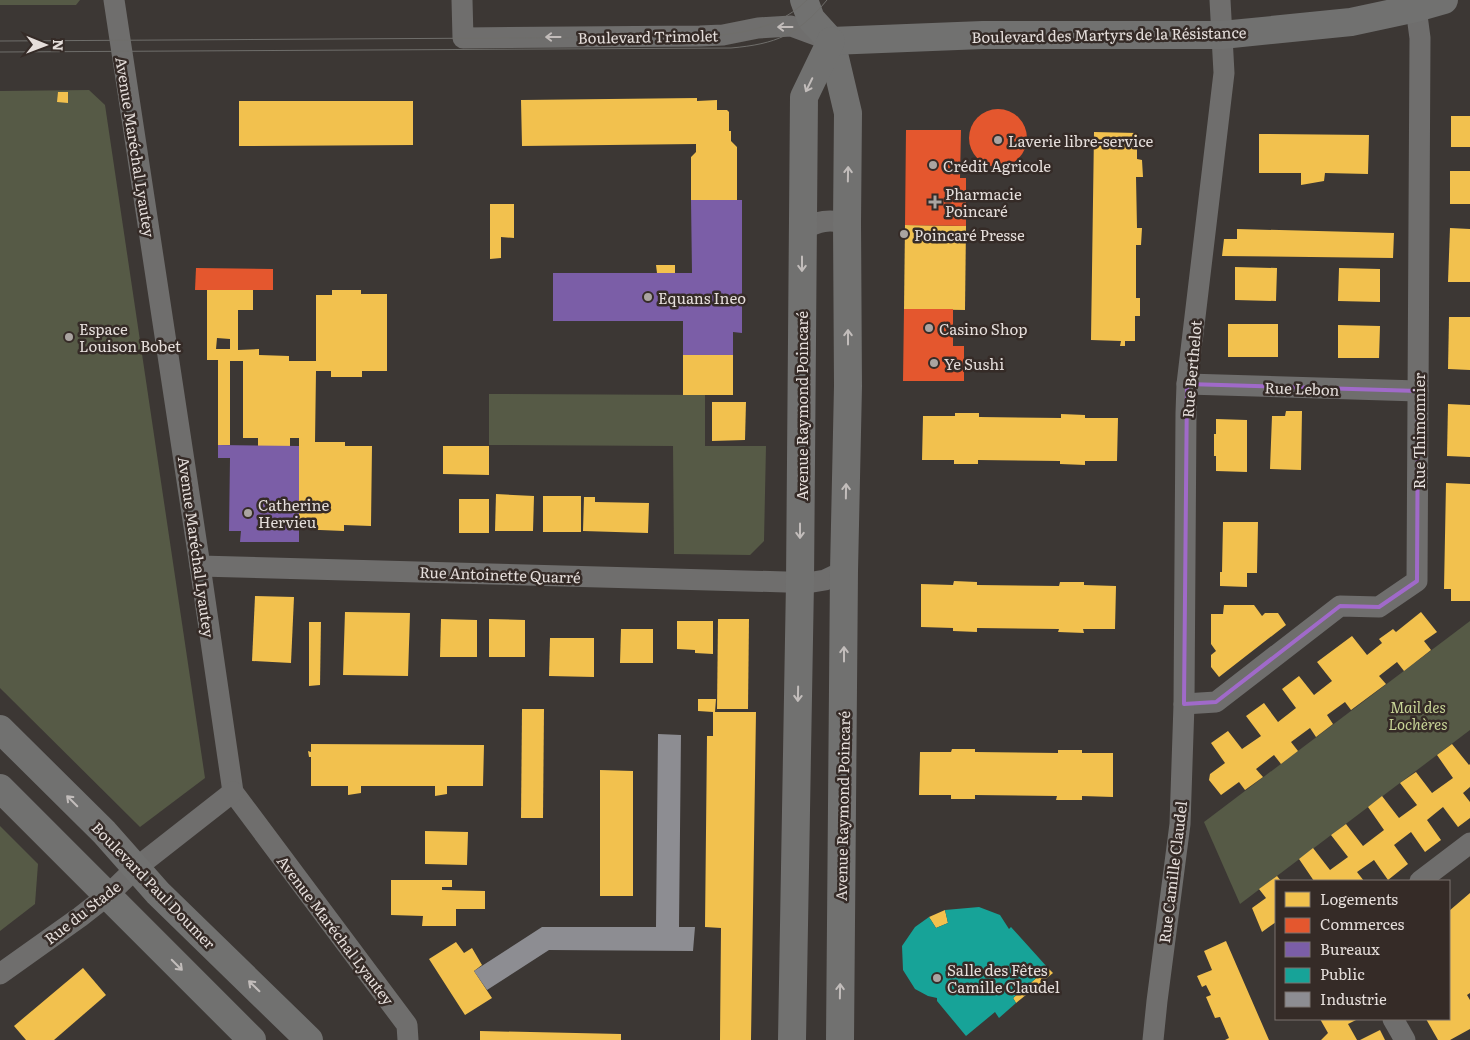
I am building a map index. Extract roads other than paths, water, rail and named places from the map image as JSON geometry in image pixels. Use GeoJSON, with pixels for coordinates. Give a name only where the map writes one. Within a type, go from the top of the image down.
{"type":"FeatureCollection","features":[{"type":"Feature","properties":{"kind":"main road","name":"Avenue Raymond Poincaré"},"geometry":{"type":"LineString","coordinates":[[804,0],[811,18],[831,41],[848,112],[848,386],[844,571],[840,1040]]}},
{"type":"Feature","properties":{"kind":"main road","name":"Boulevard des Martyrs de la Résistance"},"geometry":{"type":"LineString","coordinates":[[831,41],[984,34],[1222,35],[1351,22],[1444,0]]}},
{"type":"Feature","properties":{"kind":"main road","name":"Avenue Raymond Poincaré"},"geometry":{"type":"LineString","coordinates":[[792,1040],[800,582],[804,97],[831,41]]}},
{"type":"Feature","properties":{"kind":"main road","name":"Boulevard Paul Doumer"},"geometry":{"type":"LineString","coordinates":[[0,729],[104,832],[158,893],[309,1040]]}},
{"type":"Feature","properties":{"kind":"main road"},"geometry":{"type":"LineString","coordinates":[[0,788],[252,1040]]}},
{"type":"Feature","properties":{"kind":"street","name":"Avenue Maréchal Lyautey"},"geometry":{"type":"LineString","coordinates":[[114,0],[233,792],[407,1025],[408,1040]]}},
{"type":"Feature","properties":{"kind":"street","name":"Boulevard Trimolet"},"geometry":{"type":"LineString","coordinates":[[462,0],[463,38],[700,36],[723,35],[758,28],[791,26],[831,41]]}},
{"type":"Feature","properties":{"kind":"street","name":"Rue Berthelot"},"geometry":{"type":"LineString","coordinates":[[1184,704],[1187,384],[1224,73],[1220,0]]}},
{"type":"Feature","properties":{"kind":"street","name":"Rue Thimonnier"},"geometry":{"type":"LineString","coordinates":[[1184,704],[1216,702],[1340,606],[1379,607],[1417,582],[1420,38],[1416,8]]}},
{"type":"Feature","properties":{"kind":"street"},"geometry":{"type":"LineString","coordinates":[[802,229],[819,222],[834,221],[847,223]]}},
{"type":"Feature","properties":{"kind":"street","name":"Rue Lebon"},"geometry":{"type":"LineString","coordinates":[[1187,384],[1418,391]]}},
{"type":"Feature","properties":{"kind":"street","name":"Rue Antoinette Quarré"},"geometry":{"type":"LineString","coordinates":[[200,566],[800,582]]}},
{"type":"Feature","properties":{"kind":"street"},"geometry":{"type":"LineString","coordinates":[[800,582],[825,580],[844,571]]}},
{"type":"Feature","properties":{"kind":"street","name":"Rue Camille Claudel"},"geometry":{"type":"LineString","coordinates":[[1153,1040],[1156,1001],[1180,824],[1184,704]]}},
{"type":"Feature","properties":{"kind":"street","name":"Rue du Stade"},"geometry":{"type":"LineString","coordinates":[[0,974],[80,917],[108,895],[136,868],[233,792]]}},
{"type":"Feature","properties":{"kind":"street"},"geometry":{"type":"LineString","coordinates":[[1421,880],[1470,843]]}},
{"type":"Feature","properties":{"kind":"street"},"geometry":{"type":"LineString","coordinates":[[1394,1020],[1405,1040]]}},
{"type":"Feature","properties":{"kind":"tram line"},"geometry":{"type":"LineString","coordinates":[[0,41],[706,36],[724,35],[760,28],[777,21],[807,0]]}},
{"type":"Feature","properties":{"kind":"tram line"},"geometry":{"type":"LineString","coordinates":[[0,52],[731,48],[761,44],[785,36],[806,22],[827,0]]}},
{"type":"Feature","properties":{"kind":"place","name":"Laverie libre-service"},"geometry":{"type":"Point","coordinates":[998,140]}},
{"type":"Feature","properties":{"kind":"place","name":"Crédit Agricole"},"geometry":{"type":"Point","coordinates":[933,165]}},
{"type":"Feature","properties":{"kind":"place","name":"Pharmacie Poincaré"},"geometry":{"type":"Point","coordinates":[935,202]}},
{"type":"Feature","properties":{"kind":"place","name":"Poincaré Presse"},"geometry":{"type":"Point","coordinates":[904,234]}},
{"type":"Feature","properties":{"kind":"place","name":"Equans Ineo"},"geometry":{"type":"Point","coordinates":[648,297]}},
{"type":"Feature","properties":{"kind":"place","name":"Casino Shop"},"geometry":{"type":"Point","coordinates":[929,328]}},
{"type":"Feature","properties":{"kind":"place","name":"Espace Louison Bobet"},"geometry":{"type":"Point","coordinates":[69,337]}},
{"type":"Feature","properties":{"kind":"place","name":"Ye Sushi"},"geometry":{"type":"Point","coordinates":[934,363]}},
{"type":"Feature","properties":{"kind":"place","name":"Catherine Hervieu"},"geometry":{"type":"Point","coordinates":[248,513]}},
{"type":"Feature","properties":{"kind":"place","name":"Salle des Fêtes Camille Claudel"},"geometry":{"type":"Point","coordinates":[937,978]}},
{"type":"Feature","properties":{"kind":"park label","name":"Mail des Lochères"},"geometry":{"type":"Point","coordinates":[1418,714]}}]}
